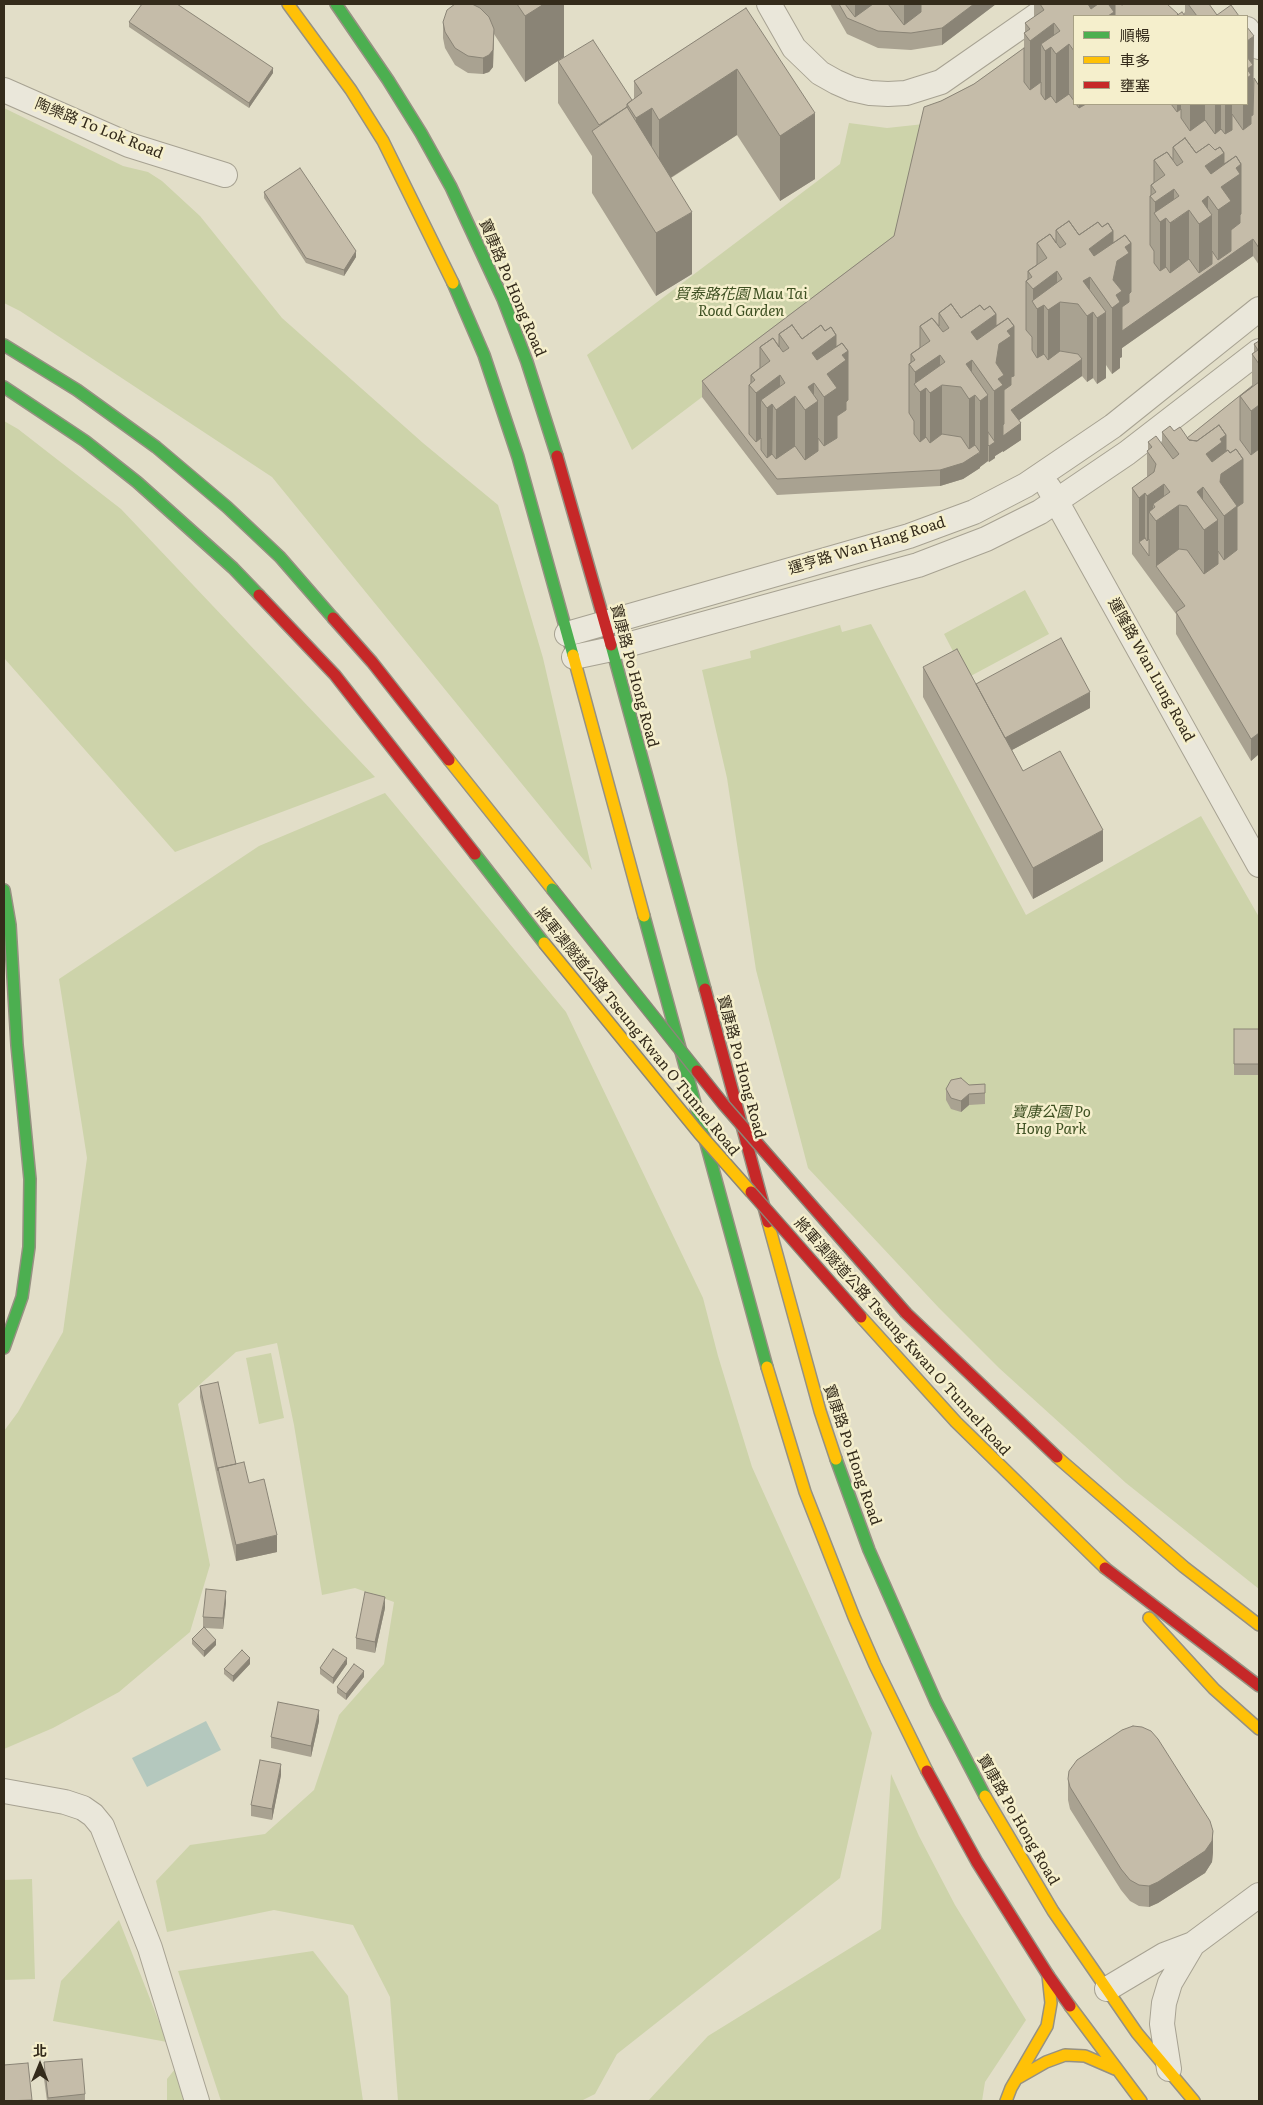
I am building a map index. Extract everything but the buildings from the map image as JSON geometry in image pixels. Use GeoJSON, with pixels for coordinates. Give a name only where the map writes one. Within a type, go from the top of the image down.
{"type":"FeatureCollection","features":[{"type":"Feature","properties":{"kind":"main road"},"geometry":{"type":"LineString","coordinates":[[288,4],[351,90],[383,141],[430,232],[469,316],[484,356],[518,457],[574,657],[773,1389],[805,1492],[871,1657],[924,1766],[977,1862],[1048,1975],[1115,2069],[1141,2101]]}},
{"type":"Feature","properties":{"kind":"main road","name":"寶康路 Po Hong Road"},"geometry":{"type":"LineString","coordinates":[[336,4],[421,132],[451,186],[503,299],[527,362],[570,496],[820,1411],[869,1550],[905,1633],[973,1774],[1012,1844],[1053,1912],[1138,2033],[1194,2101]]}},
{"type":"Feature","properties":{"kind":"main road","name":"將軍澳隧道公路 Tseung Kwan O Tunnel Road"},"geometry":{"type":"LineString","coordinates":[[4,345],[77,390],[156,447],[227,506],[280,557],[372,662],[724,1105],[906,1313],[1037,1440],[1184,1567],[1259,1625]]}},
{"type":"Feature","properties":{"kind":"main road","name":"將軍澳隧道公路 Tseung Kwan O Tunnel Road"},"geometry":{"type":"LineString","coordinates":[[4,387],[85,441],[145,489],[233,568],[334,675],[544,943],[699,1133],[956,1422],[1113,1576],[1259,1686]]}},
{"type":"Feature","properties":{"kind":"main road"},"geometry":{"type":"LineString","coordinates":[[4,890],[11,934],[10,1046],[30,1179],[29,1247],[22,1297],[4,1348]]}},
{"type":"Feature","properties":{"kind":"main road"},"geometry":{"type":"LineString","coordinates":[[1113,1576],[1214,1689],[1259,1728]]}},
{"type":"Feature","properties":{"kind":"main road"},"geometry":{"type":"LineString","coordinates":[[1006,2101],[1047,2026],[1051,2003],[1048,1975]]}},
{"type":"Feature","properties":{"kind":"main road"},"geometry":{"type":"LineString","coordinates":[[1017,2079],[1046,2062],[1066,2055],[1085,2056],[1115,2069]]}},
{"type":"Feature","properties":{"kind":"street"},"geometry":{"type":"LineString","coordinates":[[769,4],[794,48],[820,73],[852,89],[888,94],[906,93],[941,82],[1053,4]]}},
{"type":"Feature","properties":{"kind":"street"},"geometry":{"type":"LineString","coordinates":[[1248,31],[1259,47]]}},
{"type":"Feature","properties":{"kind":"street","name":"陶樂路 To Lok Road"},"geometry":{"type":"LineString","coordinates":[[4,90],[129,145],[225,175]]}},
{"type":"Feature","properties":{"kind":"street","name":"運亨路 Wan Hang Road"},"geometry":{"type":"LineString","coordinates":[[567,634],[909,536],[974,512],[1005,497],[1042,475],[1113,426],[1259,309]]}},
{"type":"Feature","properties":{"kind":"street","name":"運亨路 Wan Hang Road"},"geometry":{"type":"LineString","coordinates":[[574,657],[612,649],[918,565],[986,539],[1033,516],[1057,501],[1127,452],[1259,351]]}},
{"type":"Feature","properties":{"kind":"street","name":"運隆路 Wan Lung Road"},"geometry":{"type":"LineString","coordinates":[[1042,475],[1259,864]]}},
{"type":"Feature","properties":{"kind":"street"},"geometry":{"type":"LineString","coordinates":[[4,1791],[65,1802],[83,1808],[94,1815],[102,1826],[150,1948],[197,2101]]}},
{"type":"Feature","properties":{"kind":"street"},"geometry":{"type":"LineString","coordinates":[[1107,1989],[1164,1955],[1194,1944],[1259,1895]]}},
{"type":"Feature","properties":{"kind":"street"},"geometry":{"type":"LineString","coordinates":[[1169,2070],[1162,2024],[1164,2003],[1170,1983],[1194,1944]]}},
{"type":"Feature","properties":{"kind":"green space"},"geometry":{"type":"Polygon","coordinates":[[[4,108],[123,166],[148,172],[162,181],[200,216],[282,318],[423,443],[498,505],[543,658],[592,870],[272,477],[20,311],[4,303],[4,108]]]}},
{"type":"Feature","properties":{"kind":"green space","name":"貿泰路花園 Mau Tai Road Garden"},"geometry":{"type":"Polygon","coordinates":[[[849,123],[887,128],[924,124],[894,252],[632,450],[587,355],[840,164],[849,123]]]}},
{"type":"Feature","properties":{"kind":"green space"},"geometry":{"type":"Polygon","coordinates":[[[4,421],[18,429],[121,509],[375,777],[175,852],[4,658],[4,421]]]}},
{"type":"Feature","properties":{"kind":"green space"},"geometry":{"type":"Polygon","coordinates":[[[1025,590],[1049,634],[967,678],[944,634],[1025,590]]]}},
{"type":"Feature","properties":{"kind":"green space","name":"寶康公園 Po Hong Park"},"geometry":{"type":"Polygon","coordinates":[[[871,624],[1026,915],[1201,816],[1259,917],[1259,1589],[1126,1483],[999,1368],[939,1308],[808,1168],[756,970],[727,778],[702,670],[751,658],[750,651],[840,625],[842,632],[871,624]]]}},
{"type":"Feature","properties":{"kind":"green space"},"geometry":{"type":"Polygon","coordinates":[[[385,793],[566,1012],[703,1298],[718,1356],[752,1467],[872,1733],[840,1878],[617,2054],[595,2094],[581,2101],[398,2101],[390,1997],[353,1925],[274,1910],[167,1932],[156,1881],[190,1845],[265,1834],[314,1790],[339,1715],[384,1664],[394,1602],[355,1588],[322,1595],[294,1425],[277,1343],[236,1352],[178,1404],[210,1565],[190,1632],[119,1692],[53,1728],[4,1749],[4,1431],[18,1412],[63,1332],[87,1158],[59,979],[259,846],[385,793]]]}},
{"type":"Feature","properties":{"kind":"green space"},"geometry":{"type":"Polygon","coordinates":[[[271,1353],[284,1418],[259,1424],[246,1358],[271,1353]]]}},
{"type":"Feature","properties":{"kind":"green space"},"geometry":{"type":"Polygon","coordinates":[[[891,1774],[919,1836],[955,1905],[1026,2020],[985,2082],[982,2101],[648,2101],[708,2036],[881,1929],[891,1774]]]}},
{"type":"Feature","properties":{"kind":"green space"},"geometry":{"type":"Polygon","coordinates":[[[32,1879],[35,1979],[4,1980],[4,1880],[32,1879]]]}},
{"type":"Feature","properties":{"kind":"green space"},"geometry":{"type":"Polygon","coordinates":[[[119,1920],[167,2042],[53,2021],[61,1981],[119,1920]]]}},
{"type":"Feature","properties":{"kind":"green space"},"geometry":{"type":"Polygon","coordinates":[[[313,1951],[348,1996],[363,2101],[221,2101],[178,1971],[313,1951]]]}},
{"type":"Feature","properties":{"kind":"green space"},"geometry":{"type":"Polygon","coordinates":[[[179,2064],[187,2101],[167,2101],[167,2079],[179,2064]]]}},
{"type":"Feature","properties":{"kind":"shaded area"},"geometry":{"type":"Polygon","coordinates":[[[206,1721],[221,1750],[147,1787],[132,1758],[206,1721]]]}},
{"type":"Feature","properties":{"kind":"traffic: fast"},"geometry":{"type":"LineString","coordinates":[[336,4],[388,80],[421,133],[451,187],[503,299],[527,362],[557,456]]}},
{"type":"Feature","properties":{"kind":"traffic: fast"},"geometry":{"type":"LineString","coordinates":[[453,283],[484,355],[518,457],[573,655]]}},
{"type":"Feature","properties":{"kind":"traffic: fast"},"geometry":{"type":"LineString","coordinates":[[4,345],[77,390],[156,447],[227,507],[280,557],[333,618]]}},
{"type":"Feature","properties":{"kind":"traffic: fast"},"geometry":{"type":"LineString","coordinates":[[4,387],[85,441],[137,482],[233,568],[259,595]]}},
{"type":"Feature","properties":{"kind":"traffic: fast"},"geometry":{"type":"LineString","coordinates":[[611,645],[705,989]]}},
{"type":"Feature","properties":{"kind":"traffic: fast"},"geometry":{"type":"LineString","coordinates":[[475,854],[544,943]]}},
{"type":"Feature","properties":{"kind":"traffic: fast"},"geometry":{"type":"LineString","coordinates":[[552,889],[697,1071]]}},
{"type":"Feature","properties":{"kind":"traffic: fast"},"geometry":{"type":"LineString","coordinates":[[4,890],[10,925],[17,1045],[30,1179],[29,1247],[22,1297],[4,1348]]}},
{"type":"Feature","properties":{"kind":"traffic: fast"},"geometry":{"type":"LineString","coordinates":[[644,916],[767,1367]]}},
{"type":"Feature","properties":{"kind":"traffic: fast"},"geometry":{"type":"LineString","coordinates":[[836,1459],[869,1550],[936,1702],[985,1796]]}},
{"type":"Feature","properties":{"kind":"traffic: slow"},"geometry":{"type":"LineString","coordinates":[[288,4],[351,90],[383,141],[453,283]]}},
{"type":"Feature","properties":{"kind":"traffic: slow"},"geometry":{"type":"LineString","coordinates":[[573,655],[644,916]]}},
{"type":"Feature","properties":{"kind":"traffic: slow"},"geometry":{"type":"LineString","coordinates":[[449,760],[552,889]]}},
{"type":"Feature","properties":{"kind":"traffic: slow"},"geometry":{"type":"LineString","coordinates":[[544,943],[699,1133],[751,1192]]}},
{"type":"Feature","properties":{"kind":"traffic: slow"},"geometry":{"type":"LineString","coordinates":[[768,1222],[820,1411],[836,1459]]}},
{"type":"Feature","properties":{"kind":"traffic: slow"},"geometry":{"type":"LineString","coordinates":[[861,1317],[956,1422],[1105,1568]]}},
{"type":"Feature","properties":{"kind":"traffic: slow"},"geometry":{"type":"LineString","coordinates":[[767,1367],[805,1492],[854,1617],[875,1665],[927,1771]]}},
{"type":"Feature","properties":{"kind":"traffic: slow"},"geometry":{"type":"LineString","coordinates":[[1057,1457],[1184,1567],[1259,1625]]}},
{"type":"Feature","properties":{"kind":"traffic: slow"},"geometry":{"type":"LineString","coordinates":[[1149,1618],[1214,1689],[1259,1729]]}},
{"type":"Feature","properties":{"kind":"traffic: slow"},"geometry":{"type":"LineString","coordinates":[[985,1796],[1053,1911],[1137,2033],[1194,2101]]}},
{"type":"Feature","properties":{"kind":"traffic: slow"},"geometry":{"type":"LineString","coordinates":[[1006,2101],[1011,2088],[1047,2026],[1051,2003],[1048,1975]]}},
{"type":"Feature","properties":{"kind":"traffic: slow"},"geometry":{"type":"LineString","coordinates":[[1070,2006],[1141,2101]]}},
{"type":"Feature","properties":{"kind":"traffic: slow"},"geometry":{"type":"LineString","coordinates":[[1018,2078],[1046,2062],[1065,2055],[1085,2056],[1115,2069]]}},
{"type":"Feature","properties":{"kind":"traffic: jam"},"geometry":{"type":"LineString","coordinates":[[557,456],[611,645]]}},
{"type":"Feature","properties":{"kind":"traffic: jam"},"geometry":{"type":"LineString","coordinates":[[259,595],[335,675],[475,854]]}},
{"type":"Feature","properties":{"kind":"traffic: jam"},"geometry":{"type":"LineString","coordinates":[[333,618],[372,662],[449,760]]}},
{"type":"Feature","properties":{"kind":"traffic: jam"},"geometry":{"type":"LineString","coordinates":[[705,989],[768,1222]]}},
{"type":"Feature","properties":{"kind":"traffic: jam"},"geometry":{"type":"LineString","coordinates":[[697,1071],[724,1105],[906,1313]]}},
{"type":"Feature","properties":{"kind":"traffic: jam"},"geometry":{"type":"LineString","coordinates":[[751,1192],[861,1317]]}},
{"type":"Feature","properties":{"kind":"traffic: jam"},"geometry":{"type":"LineString","coordinates":[[906,1313],[1057,1457]]}},
{"type":"Feature","properties":{"kind":"traffic: jam"},"geometry":{"type":"LineString","coordinates":[[1105,1568],[1259,1686]]}},
{"type":"Feature","properties":{"kind":"traffic: jam"},"geometry":{"type":"LineString","coordinates":[[927,1771],[977,1862],[1048,1975],[1070,2006]]}}]}
